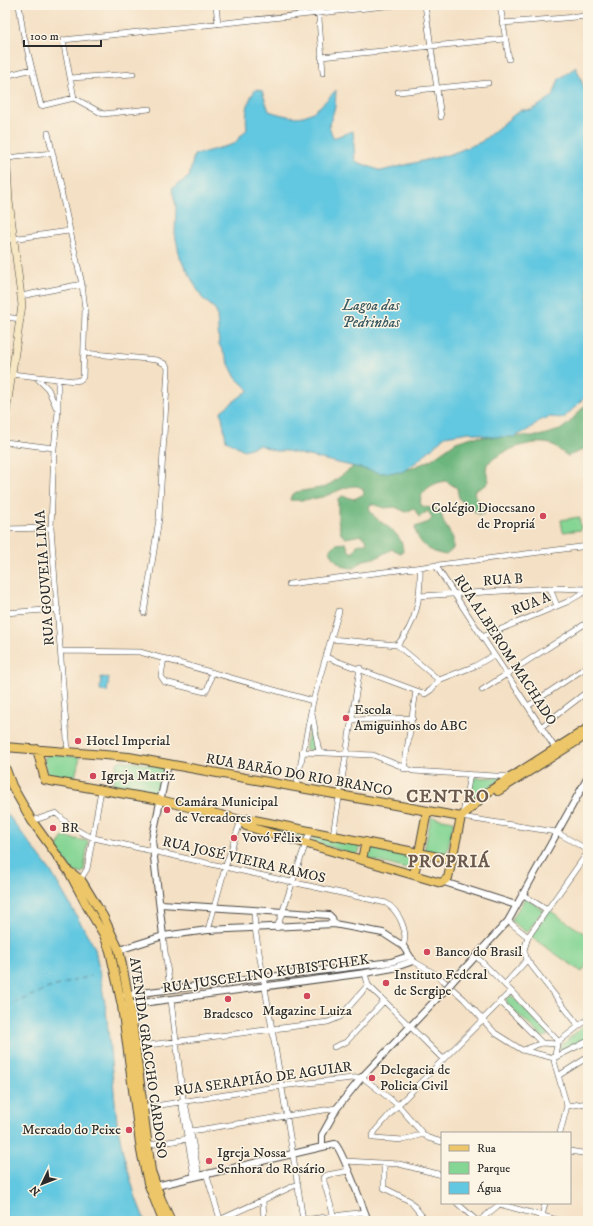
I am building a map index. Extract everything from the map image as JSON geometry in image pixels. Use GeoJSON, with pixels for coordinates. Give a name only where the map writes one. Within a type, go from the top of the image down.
{"type":"FeatureCollection","features":[{"type":"Feature","properties":{"kind":"main road"},"geometry":{"type":"LineString","coordinates":[[5,136],[13,239],[21,296],[21,319],[11,374],[5,420]]}},
{"type":"Feature","properties":{"kind":"main road"},"geometry":{"type":"LineString","coordinates":[[241,820],[246,826],[414,874],[438,883],[444,882],[448,878],[462,815],[483,795],[584,737],[588,728]]}},
{"type":"Feature","properties":{"kind":"main road"},"geometry":{"type":"LineString","coordinates":[[514,778],[554,748],[584,737]]}},
{"type":"Feature","properties":{"kind":"main road","name":"RUA BARÃO DO RIO BRANCO"},"geometry":{"type":"LineString","coordinates":[[5,747],[129,757],[427,811],[462,815]]}},
{"type":"Feature","properties":{"kind":"main road"},"geometry":{"type":"LineString","coordinates":[[37,749],[45,780],[160,800],[241,820],[249,819],[452,860]]}},
{"type":"Feature","properties":{"kind":"main road"},"geometry":{"type":"LineString","coordinates":[[5,767],[12,786],[32,822],[78,883]]}},
{"type":"Feature","properties":{"kind":"main road"},"geometry":{"type":"LineString","coordinates":[[414,874],[427,811]]}},
{"type":"Feature","properties":{"kind":"main road"},"geometry":{"type":"LineString","coordinates":[[362,859],[366,842]]}},
{"type":"Feature","properties":{"kind":"main road","name":"AVENIDA GRACCHO CARDOSO"},"geometry":{"type":"LineString","coordinates":[[78,883],[103,916],[119,950],[128,996],[126,1005],[138,1136],[148,1183],[163,1221]]}},
{"type":"Feature","properties":{"kind":"main road","name":"AVENIDA GRACCHO CARDOSO"},"geometry":{"type":"LineString","coordinates":[[78,883],[107,942],[113,961],[119,995],[126,1005]]}},
{"type":"Feature","properties":{"kind":"main road","name":"AVENIDA GRACCHO CARDOSO"},"geometry":{"type":"LineString","coordinates":[[131,1047],[145,1108],[152,1171],[156,1186],[172,1221]]}},
{"type":"Feature","properties":{"kind":"main road"},"geometry":{"type":"LineString","coordinates":[[138,1136],[147,1134]]}},
{"type":"Feature","properties":{"kind":"street"},"geometry":{"type":"LineString","coordinates":[[19,5],[41,106],[74,98],[102,114],[149,109]]}},
{"type":"Feature","properties":{"kind":"street"},"geometry":{"type":"LineString","coordinates":[[216,5],[218,24]]}},
{"type":"Feature","properties":{"kind":"street"},"geometry":{"type":"LineString","coordinates":[[318,5],[323,73]]}},
{"type":"Feature","properties":{"kind":"street"},"geometry":{"type":"LineString","coordinates":[[74,98],[63,40],[395,5]]}},
{"type":"Feature","properties":{"kind":"street"},"geometry":{"type":"LineString","coordinates":[[425,5],[441,118]]}},
{"type":"Feature","properties":{"kind":"street"},"geometry":{"type":"LineString","coordinates":[[500,5],[504,38],[509,59]]}},
{"type":"Feature","properties":{"kind":"street"},"geometry":{"type":"LineString","coordinates":[[502,23],[588,16]]}},
{"type":"Feature","properties":{"kind":"street"},"geometry":{"type":"LineString","coordinates":[[321,57],[504,38]]}},
{"type":"Feature","properties":{"kind":"street"},"geometry":{"type":"LineString","coordinates":[[5,76],[32,69]]}},
{"type":"Feature","properties":{"kind":"street"},"geometry":{"type":"LineString","coordinates":[[70,78],[133,74]]}},
{"type":"Feature","properties":{"kind":"street"},"geometry":{"type":"LineString","coordinates":[[398,92],[488,83]]}},
{"type":"Feature","properties":{"kind":"street"},"geometry":{"type":"LineString","coordinates":[[11,374],[78,381],[83,377],[85,309],[82,284],[48,133]]}},
{"type":"Feature","properties":{"kind":"street"},"geometry":{"type":"LineString","coordinates":[[7,158],[52,153]]}},
{"type":"Feature","properties":{"kind":"street"},"geometry":{"type":"LineString","coordinates":[[5,240],[69,231]]}},
{"type":"Feature","properties":{"kind":"street"},"geometry":{"type":"LineString","coordinates":[[21,296],[82,284]]}},
{"type":"Feature","properties":{"kind":"street"},"geometry":{"type":"LineString","coordinates":[[5,316],[21,319]]}},
{"type":"Feature","properties":{"kind":"street"},"geometry":{"type":"LineString","coordinates":[[84,354],[157,360],[165,364],[168,368],[159,519],[144,613]]}},
{"type":"Feature","properties":{"kind":"street"},"geometry":{"type":"LineString","coordinates":[[36,377],[48,389],[58,412]]}},
{"type":"Feature","properties":{"kind":"street","name":"RUA GOUVEIA LIMA"},"geometry":{"type":"LineString","coordinates":[[58,379],[58,412],[54,448],[51,528],[68,752]]}},
{"type":"Feature","properties":{"kind":"street"},"geometry":{"type":"LineString","coordinates":[[5,442],[54,448]]}},
{"type":"Feature","properties":{"kind":"street"},"geometry":{"type":"LineString","coordinates":[[5,530],[51,528]]}},
{"type":"Feature","properties":{"kind":"street"},"geometry":{"type":"LineString","coordinates":[[289,584],[588,546]]}},
{"type":"Feature","properties":{"kind":"street","name":"RUA ALBEROM MACHADO"},"geometry":{"type":"LineString","coordinates":[[436,566],[554,748]]}},
{"type":"Feature","properties":{"kind":"street"},"geometry":{"type":"LineString","coordinates":[[397,645],[411,625],[420,596],[420,568]]}},
{"type":"Feature","properties":{"kind":"street"},"geometry":{"type":"LineString","coordinates":[[550,588],[558,606]]}},
{"type":"Feature","properties":{"kind":"street","name":"RUA B"},"geometry":{"type":"LineString","coordinates":[[420,596],[550,588],[588,590]]}},
{"type":"Feature","properties":{"kind":"street","name":"RUA A"},"geometry":{"type":"LineString","coordinates":[[482,637],[558,606],[588,590]]}},
{"type":"Feature","properties":{"kind":"street"},"geometry":{"type":"LineString","coordinates":[[5,613],[58,609]]}},
{"type":"Feature","properties":{"kind":"street"},"geometry":{"type":"LineString","coordinates":[[296,788],[313,700],[338,611]]}},
{"type":"Feature","properties":{"kind":"street"},"geometry":{"type":"LineString","coordinates":[[482,690],[588,622]]}},
{"type":"Feature","properties":{"kind":"street"},"geometry":{"type":"LineString","coordinates":[[331,639],[397,645],[439,680]]}},
{"type":"Feature","properties":{"kind":"street"},"geometry":{"type":"LineString","coordinates":[[61,651],[140,652],[313,700]]}},
{"type":"Feature","properties":{"kind":"street"},"geometry":{"type":"LineString","coordinates":[[326,656],[360,668],[416,692],[427,693],[439,680],[475,666],[494,655]]}},
{"type":"Feature","properties":{"kind":"street"},"geometry":{"type":"LineString","coordinates":[[164,658],[162,676],[163,681],[203,692],[207,690],[212,672]]}},
{"type":"Feature","properties":{"kind":"street"},"geometry":{"type":"LineString","coordinates":[[528,706],[588,666]]}},
{"type":"Feature","properties":{"kind":"street"},"geometry":{"type":"LineString","coordinates":[[333,835],[353,720],[360,668]]}},
{"type":"Feature","properties":{"kind":"street"},"geometry":{"type":"LineString","coordinates":[[541,727],[588,691]]}},
{"type":"Feature","properties":{"kind":"street"},"geometry":{"type":"LineString","coordinates":[[404,769],[416,692]]}},
{"type":"Feature","properties":{"kind":"street"},"geometry":{"type":"LineString","coordinates":[[311,710],[319,752]]}},
{"type":"Feature","properties":{"kind":"street"},"geometry":{"type":"LineString","coordinates":[[353,720],[413,718]]}},
{"type":"Feature","properties":{"kind":"street"},"geometry":{"type":"LineString","coordinates":[[302,752],[373,755],[404,769],[422,772],[514,778]]}},
{"type":"Feature","properties":{"kind":"street"},"geometry":{"type":"LineString","coordinates":[[168,764],[153,833],[163,936],[170,989]]}},
{"type":"Feature","properties":{"kind":"street"},"geometry":{"type":"LineString","coordinates":[[470,774],[462,815],[556,832],[588,851],[528,937],[524,950],[527,960],[579,1026]]}},
{"type":"Feature","properties":{"kind":"street"},"geometry":{"type":"LineString","coordinates":[[322,1145],[322,1135],[337,1108],[362,1077],[451,985],[508,921],[556,832],[588,777]]}},
{"type":"Feature","properties":{"kind":"street"},"geometry":{"type":"LineString","coordinates":[[78,883],[87,872],[101,790]]}},
{"type":"Feature","properties":{"kind":"street","name":"RUA JOSÉ VIEIRA RAMOS"},"geometry":{"type":"LineString","coordinates":[[32,822],[56,813],[70,827],[82,835],[293,884],[388,904],[405,930],[405,941],[403,946]]}},
{"type":"Feature","properties":{"kind":"street"},"geometry":{"type":"LineString","coordinates":[[208,930],[216,908],[225,868],[241,820]]}},
{"type":"Feature","properties":{"kind":"street"},"geometry":{"type":"LineString","coordinates":[[277,928],[310,831]]}},
{"type":"Feature","properties":{"kind":"street"},"geometry":{"type":"LineString","coordinates":[[444,882],[516,905]]}},
{"type":"Feature","properties":{"kind":"street"},"geometry":{"type":"LineString","coordinates":[[522,894],[547,910]]}},
{"type":"Feature","properties":{"kind":"street"},"geometry":{"type":"LineString","coordinates":[[161,904],[328,916],[332,918],[334,924]]}},
{"type":"Feature","properties":{"kind":"street"},"geometry":{"type":"LineString","coordinates":[[254,910],[255,928],[285,1115],[294,1152],[303,1221],[335,1219],[365,1212]]}},
{"type":"Feature","properties":{"kind":"street"},"geometry":{"type":"LineString","coordinates":[[508,921],[528,937]]}},
{"type":"Feature","properties":{"kind":"street"},"geometry":{"type":"LineString","coordinates":[[119,950],[163,936],[208,930],[277,928],[334,924],[378,931],[403,946],[411,959],[429,969],[451,985],[482,1019],[502,1038],[522,1050],[554,1058],[588,1041]]}},
{"type":"Feature","properties":{"kind":"street"},"geometry":{"type":"LineString","coordinates":[[476,956],[505,984],[558,1042]]}},
{"type":"Feature","properties":{"kind":"street","name":"RUA JUSCELINO KUBISTCHEK"},"geometry":{"type":"LineString","coordinates":[[126,1005],[365,973],[411,959]]}},
{"type":"Feature","properties":{"kind":"street"},"geometry":{"type":"LineString","coordinates":[[505,984],[527,960]]}},
{"type":"Feature","properties":{"kind":"street","name":"RUA JUSCELINO KUBISTCHEK"},"geometry":{"type":"LineString","coordinates":[[119,995],[128,996],[263,977],[392,965]]}},
{"type":"Feature","properties":{"kind":"street"},"geometry":{"type":"LineString","coordinates":[[365,973],[368,985],[443,1059]]}},
{"type":"Feature","properties":{"kind":"street"},"geometry":{"type":"LineString","coordinates":[[131,1047],[176,1040],[328,1022],[346,1011],[368,985]]}},
{"type":"Feature","properties":{"kind":"street"},"geometry":{"type":"LineString","coordinates":[[158,991],[160,1001]]}},
{"type":"Feature","properties":{"kind":"street"},"geometry":{"type":"LineString","coordinates":[[423,1134],[403,1140],[373,1138],[376,1130],[398,1105],[511,991]]}},
{"type":"Feature","properties":{"kind":"street"},"geometry":{"type":"LineString","coordinates":[[171,1000],[187,1139],[196,1175]]}},
{"type":"Feature","properties":{"kind":"street"},"geometry":{"type":"LineString","coordinates":[[334,1047],[346,1042],[384,1001]]}},
{"type":"Feature","properties":{"kind":"street"},"geometry":{"type":"LineString","coordinates":[[500,1001],[542,1043]]}},
{"type":"Feature","properties":{"kind":"street"},"geometry":{"type":"LineString","coordinates":[[522,1050],[542,1043],[558,1042],[588,1019]]}},
{"type":"Feature","properties":{"kind":"street"},"geometry":{"type":"LineString","coordinates":[[558,1042],[554,1058],[567,1106],[560,1132]]}},
{"type":"Feature","properties":{"kind":"street"},"geometry":{"type":"LineString","coordinates":[[558,1076],[588,1057]]}},
{"type":"Feature","properties":{"kind":"street"},"geometry":{"type":"LineString","coordinates":[[362,1077],[398,1105],[423,1134],[428,1138],[441,1142]]}},
{"type":"Feature","properties":{"kind":"street","name":"RUA SERAPIÃO DE AGUIAR"},"geometry":{"type":"LineString","coordinates":[[135,1109],[281,1086],[362,1077]]}},
{"type":"Feature","properties":{"kind":"street"},"geometry":{"type":"LineString","coordinates":[[183,1101],[191,1131],[196,1175]]}},
{"type":"Feature","properties":{"kind":"street"},"geometry":{"type":"LineString","coordinates":[[567,1106],[588,1103]]}},
{"type":"Feature","properties":{"kind":"street"},"geometry":{"type":"LineString","coordinates":[[191,1131],[337,1108]]}},
{"type":"Feature","properties":{"kind":"street"},"geometry":{"type":"LineString","coordinates":[[149,1145],[187,1139]]}},
{"type":"Feature","properties":{"kind":"street"},"geometry":{"type":"LineString","coordinates":[[156,1186],[196,1175],[322,1145],[332,1144],[338,1146],[368,1221]]}},
{"type":"Feature","properties":{"kind":"street"},"geometry":{"type":"LineString","coordinates":[[571,1151],[588,1154]]}},
{"type":"Feature","properties":{"kind":"street"},"geometry":{"type":"LineString","coordinates":[[345,1161],[409,1166],[441,1175]]}},
{"type":"Feature","properties":{"kind":"street"},"geometry":{"type":"LineString","coordinates":[[384,1164],[384,1188],[410,1201],[426,1221]]}},
{"type":"Feature","properties":{"kind":"street"},"geometry":{"type":"LineString","coordinates":[[335,1219],[323,1178],[327,1175],[348,1171]]}},
{"type":"Feature","properties":{"kind":"street"},"geometry":{"type":"LineString","coordinates":[[206,1173],[218,1220],[298,1184]]}},
{"type":"Feature","properties":{"kind":"street"},"geometry":{"type":"LineString","coordinates":[[263,1200],[264,1221]]}},
{"type":"Feature","properties":{"kind":"street"},"geometry":{"type":"LineString","coordinates":[[458,1204],[478,1221],[500,1204],[542,1218],[561,1221]]}},
{"type":"Feature","properties":{"kind":"street"},"geometry":{"type":"LineString","coordinates":[[542,1218],[545,1204]]}},
{"type":"Feature","properties":{"kind":"green space"},"geometry":{"type":"Polygon","coordinates":[[[588,402],[588,448],[568,456],[550,444],[534,443],[516,447],[493,459],[487,464],[486,471],[489,481],[486,485],[474,491],[483,508],[484,514],[478,514],[459,499],[457,488],[446,481],[432,485],[424,492],[420,500],[421,505],[440,510],[444,523],[453,538],[453,549],[446,555],[430,550],[422,543],[416,533],[415,527],[429,522],[432,518],[428,511],[419,517],[414,508],[406,512],[395,507],[384,508],[372,504],[369,506],[371,512],[398,537],[402,543],[403,552],[401,553],[392,549],[378,557],[364,560],[354,568],[346,567],[333,557],[330,549],[337,544],[346,543],[349,551],[353,553],[357,545],[366,543],[367,540],[361,535],[346,538],[341,534],[338,519],[338,499],[342,496],[354,499],[364,494],[363,489],[354,486],[343,488],[322,497],[290,500],[291,496],[296,492],[326,487],[356,465],[405,467],[409,469],[429,461],[456,442],[472,437],[539,436],[560,430],[568,424],[588,402]]]}},
{"type":"Feature","properties":{"kind":"green space"},"geometry":{"type":"Polygon","coordinates":[[[579,517],[581,530],[563,532],[561,520],[579,517]]]}},
{"type":"Feature","properties":{"kind":"green space"},"geometry":{"type":"Polygon","coordinates":[[[311,719],[316,750],[305,750],[311,719]]]}},
{"type":"Feature","properties":{"kind":"green space"},"geometry":{"type":"Polygon","coordinates":[[[50,754],[80,757],[74,781],[53,778],[47,774],[44,758],[50,754]]]}},
{"type":"Feature","properties":{"kind":"green space"},"geometry":{"type":"Polygon","coordinates":[[[121,760],[164,767],[157,796],[112,787],[117,763],[121,760]]]}},
{"type":"Feature","properties":{"kind":"green space"},"geometry":{"type":"Polygon","coordinates":[[[503,777],[468,805],[472,778],[503,777]]]}},
{"type":"Feature","properties":{"kind":"green space"},"geometry":{"type":"Polygon","coordinates":[[[431,817],[454,821],[446,856],[424,851],[431,817]]]}},
{"type":"Feature","properties":{"kind":"green space"},"geometry":{"type":"Polygon","coordinates":[[[243,820],[305,833],[306,837],[303,839],[243,820]]]}},
{"type":"Feature","properties":{"kind":"green space"},"geometry":{"type":"Polygon","coordinates":[[[315,835],[358,844],[360,848],[359,852],[356,855],[313,842],[312,839],[315,835]]]}},
{"type":"Feature","properties":{"kind":"green space"},"geometry":{"type":"Polygon","coordinates":[[[63,837],[88,841],[84,871],[81,873],[73,872],[58,850],[60,841],[63,837]]]}},
{"type":"Feature","properties":{"kind":"green space"},"geometry":{"type":"Polygon","coordinates":[[[372,847],[408,854],[412,861],[410,866],[406,869],[369,859],[367,852],[372,847]]]}},
{"type":"Feature","properties":{"kind":"green space"},"geometry":{"type":"Polygon","coordinates":[[[525,898],[543,910],[527,933],[511,921],[525,898]]]}},
{"type":"Feature","properties":{"kind":"green space"},"geometry":{"type":"Polygon","coordinates":[[[549,910],[588,936],[588,962],[582,972],[531,937],[549,910]]]}},
{"type":"Feature","properties":{"kind":"green space"},"geometry":{"type":"Polygon","coordinates":[[[509,996],[512,996],[548,1033],[548,1036],[542,1037],[507,1004],[506,999],[509,996]]]}},
{"type":"Feature","properties":{"kind":"green space"},"geometry":{"type":"Polygon","coordinates":[[[588,1022],[588,1038],[567,1050],[558,1048],[588,1022]]]}},
{"type":"Feature","properties":{"kind":"water","name":"Lagoa das Pedrinhas"},"geometry":{"type":"Polygon","coordinates":[[[576,67],[588,98],[588,394],[564,418],[549,417],[539,421],[528,430],[514,437],[491,437],[469,432],[445,436],[418,461],[402,472],[381,473],[287,451],[275,451],[260,445],[244,450],[226,440],[221,411],[249,390],[236,378],[219,344],[217,315],[215,309],[202,298],[180,258],[175,234],[176,206],[172,188],[189,177],[194,155],[234,144],[247,129],[247,108],[256,89],[262,91],[269,111],[281,115],[291,116],[307,115],[314,111],[336,90],[335,107],[329,126],[333,138],[353,131],[355,161],[381,171],[451,154],[481,142],[520,110],[532,110],[553,96],[559,79],[576,67]]]}},
{"type":"Feature","properties":{"kind":"water"},"geometry":{"type":"Polygon","coordinates":[[[101,677],[109,678],[107,692],[100,691],[101,677]]]}},
{"type":"Feature","properties":{"kind":"water"},"geometry":{"type":"Polygon","coordinates":[[[5,811],[50,870],[95,948],[106,1009],[117,1122],[123,1153],[136,1198],[145,1221],[5,1221],[5,811]]]}},
{"type":"Feature","properties":{"kind":"ferry route"},"geometry":{"type":"LineString","coordinates":[[5,1007],[49,988],[91,976]]}},
{"type":"Feature","properties":{"kind":"place","name":"Colégio Diocesano de Propriá"},"geometry":{"type":"Point","coordinates":[543,516]}},
{"type":"Feature","properties":{"kind":"place","name":"Escola Amiguinhos do ABC"},"geometry":{"type":"Point","coordinates":[346,718]}},
{"type":"Feature","properties":{"kind":"place","name":"Hotel Imperial"},"geometry":{"type":"Point","coordinates":[78,741]}},
{"type":"Feature","properties":{"kind":"place","name":"Igreja Matriz"},"geometry":{"type":"Point","coordinates":[93,776]}},
{"type":"Feature","properties":{"kind":"place","name":"Camâra Municipal de Vereadores"},"geometry":{"type":"Point","coordinates":[167,810]}},
{"type":"Feature","properties":{"kind":"place","name":"BR"},"geometry":{"type":"Point","coordinates":[53,828]}},
{"type":"Feature","properties":{"kind":"place","name":"Vovó Fêlix"},"geometry":{"type":"Point","coordinates":[234,838]}},
{"type":"Feature","properties":{"kind":"place","name":"Banco do Brasil"},"geometry":{"type":"Point","coordinates":[427,952]}},
{"type":"Feature","properties":{"kind":"place","name":"Instituto Federal de Sergipe"},"geometry":{"type":"Point","coordinates":[386,983]}},
{"type":"Feature","properties":{"kind":"place","name":"Magazine Luiza"},"geometry":{"type":"Point","coordinates":[307,996]}},
{"type":"Feature","properties":{"kind":"place","name":"Bradesco"},"geometry":{"type":"Point","coordinates":[228,999]}},
{"type":"Feature","properties":{"kind":"place","name":"Delegacia de Policia Civil"},"geometry":{"type":"Point","coordinates":[372,1078]}},
{"type":"Feature","properties":{"kind":"place","name":"Mercado do Peixe"},"geometry":{"type":"Point","coordinates":[129,1130]}},
{"type":"Feature","properties":{"kind":"place","name":"Igreja Nossa Senhora do Rosário"},"geometry":{"type":"Point","coordinates":[209,1161]}},
{"type":"Feature","properties":{"kind":"district","name":"CENTRO"},"geometry":{"type":"Point","coordinates":[448,797]}},
{"type":"Feature","properties":{"kind":"district","name":"PROPRIÁ"},"geometry":{"type":"Point","coordinates":[449,862]}}]}
